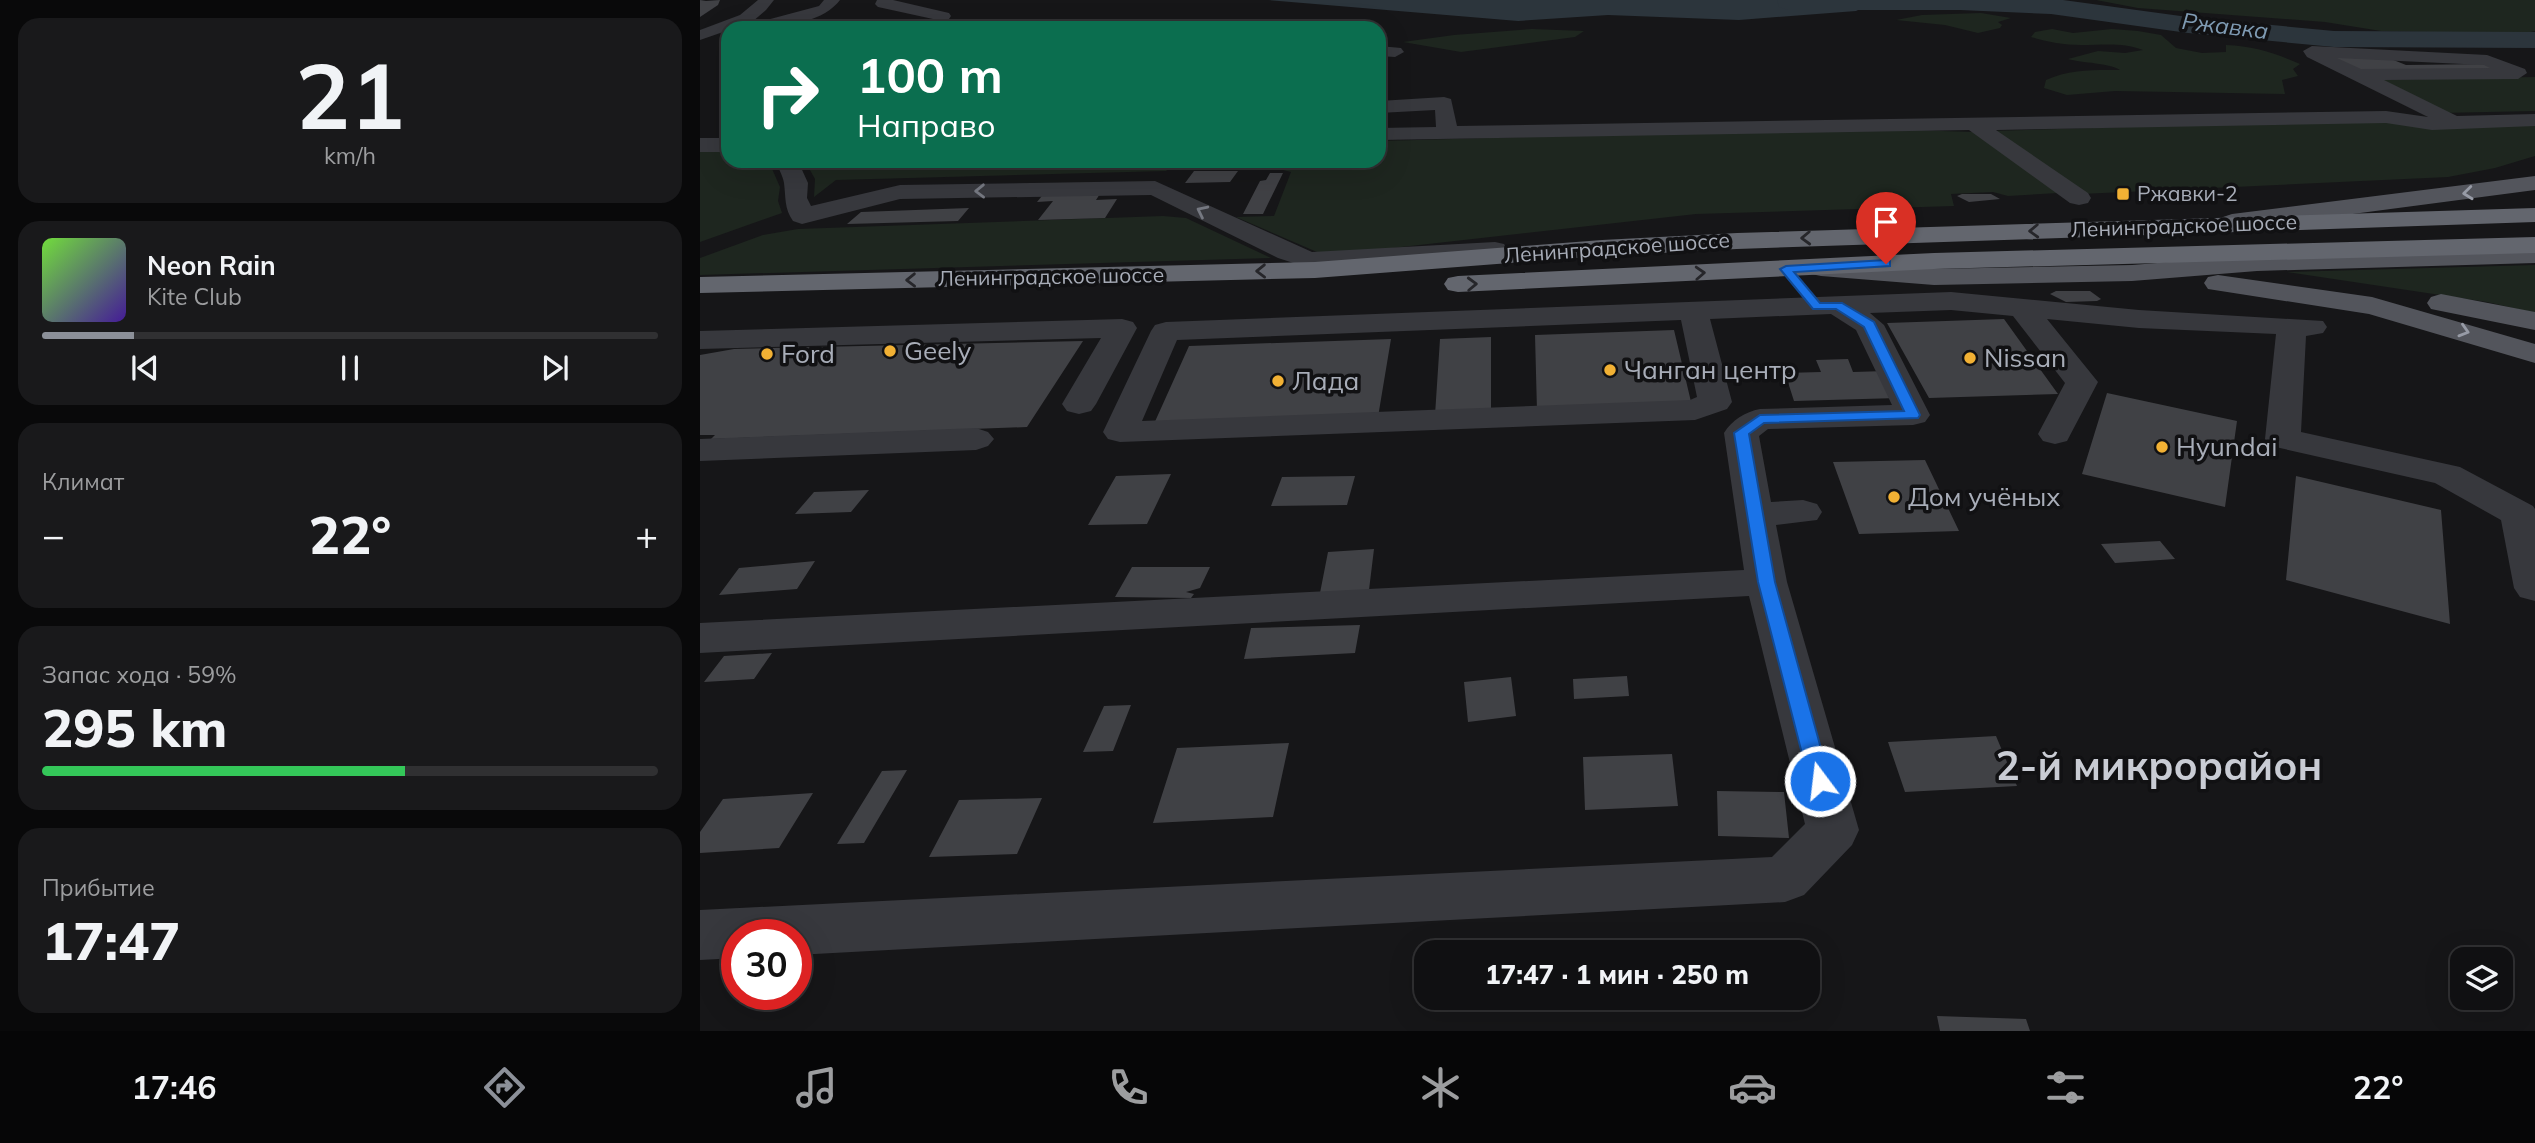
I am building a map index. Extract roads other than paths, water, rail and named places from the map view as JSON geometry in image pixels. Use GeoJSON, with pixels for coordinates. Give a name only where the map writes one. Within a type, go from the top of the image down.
{"type":"FeatureCollection","features":[{"type":"Feature","properties":{"kind":"highway","name":"Ленинградское шоссе"},"geometry":{"type":"LineString","coordinates":[[700,285],[1315,270],[1602,248],[1737,241],[2535,215]]}},
{"type":"Feature","properties":{"kind":"highway","name":"Ленинградское шоссе"},"geometry":{"type":"LineString","coordinates":[[700,308],[1306,290],[1934,261],[2535,245]]}},
{"type":"Feature","properties":{"kind":"main road"},"geometry":{"type":"LineString","coordinates":[[2200,226],[2535,183]]}},
{"type":"Feature","properties":{"kind":"main road"},"geometry":{"type":"LineString","coordinates":[[1815,268],[1934,276],[2133,273],[2257,263],[2535,255]]}},
{"type":"Feature","properties":{"kind":"main road"},"geometry":{"type":"LineString","coordinates":[[2133,273],[2308,284],[2384,294],[2535,321]]}},
{"type":"Feature","properties":{"kind":"main road"},"geometry":{"type":"LineString","coordinates":[[2133,273],[2372,306],[2535,354]]}},
{"type":"Feature","properties":{"kind":"street"},"geometry":{"type":"LineString","coordinates":[[737,21],[750,16],[762,7],[766,0]]}},
{"type":"Feature","properties":{"kind":"street"},"geometry":{"type":"LineString","coordinates":[[783,21],[825,9],[831,0]]}},
{"type":"Feature","properties":{"kind":"street"},"geometry":{"type":"LineString","coordinates":[[885,0],[883,4],[943,16],[940,21]]}},
{"type":"Feature","properties":{"kind":"street"},"geometry":{"type":"LineString","coordinates":[[700,35],[721,27]]}},
{"type":"Feature","properties":{"kind":"street"},"geometry":{"type":"LineString","coordinates":[[700,42],[721,37]]}},
{"type":"Feature","properties":{"kind":"street"},"geometry":{"type":"LineString","coordinates":[[2355,75],[2518,73],[2487,60],[2312,51],[2355,75],[2454,122]]}},
{"type":"Feature","properties":{"kind":"street"},"geometry":{"type":"LineString","coordinates":[[1386,107],[1444,103],[1447,133]]}},
{"type":"Feature","properties":{"kind":"street"},"geometry":{"type":"LineString","coordinates":[[1386,134],[2386,117],[2432,124],[2535,120]]}},
{"type":"Feature","properties":{"kind":"street"},"geometry":{"type":"LineString","coordinates":[[1975,125],[2079,198]]}},
{"type":"Feature","properties":{"kind":"street"},"geometry":{"type":"LineString","coordinates":[[700,145],[721,145]]}},
{"type":"Feature","properties":{"kind":"street"},"geometry":{"type":"LineString","coordinates":[[790,168],[796,183],[795,198],[802,216],[900,192],[1155,188],[1309,260],[1478,250],[1602,248]]}},
{"type":"Feature","properties":{"kind":"street"},"geometry":{"type":"LineString","coordinates":[[700,935],[1786,879],[1833,830],[1766,582],[1741,433],[1760,419],[1913,415],[1869,325],[1828,306],[1786,269]]}},
{"type":"Feature","properties":{"kind":"street"},"geometry":{"type":"LineString","coordinates":[[1693,312],[1715,401],[1695,410],[1119,432],[1166,331],[1951,301],[2139,318],[2302,327],[2283,439],[2447,475],[2519,514],[2535,588]]}},
{"type":"Feature","properties":{"kind":"street"},"geometry":{"type":"LineString","coordinates":[[2022,308],[2082,382],[2055,434]]}},
{"type":"Feature","properties":{"kind":"street"},"geometry":{"type":"LineString","coordinates":[[700,340],[1122,328],[1079,404]]}},
{"type":"Feature","properties":{"kind":"street"},"geometry":{"type":"LineString","coordinates":[[700,450],[976,439]]}},
{"type":"Feature","properties":{"kind":"street"},"geometry":{"type":"LineString","coordinates":[[1755,514],[1803,512]]}},
{"type":"Feature","properties":{"kind":"street"},"geometry":{"type":"LineString","coordinates":[[700,638],[1766,582]]}},
{"type":"Feature","properties":{"kind":"waterway","name":"Ржавка"},"geometry":{"type":"LineString","coordinates":[[1788,2],[1960,2],[2051,6],[2188,25],[2334,39],[2535,40]]}},
{"type":"Feature","properties":{"kind":"place","name":"Ржавки-2"},"geometry":{"type":"Point","coordinates":[2123,194]}},
{"type":"Feature","properties":{"kind":"place","name":"Geely"},"geometry":{"type":"Point","coordinates":[890,351]}},
{"type":"Feature","properties":{"kind":"place","name":"Ford"},"geometry":{"type":"Point","coordinates":[767,354]}},
{"type":"Feature","properties":{"kind":"place","name":"Nissan"},"geometry":{"type":"Point","coordinates":[1970,358]}},
{"type":"Feature","properties":{"kind":"place","name":"Чанган центр"},"geometry":{"type":"Point","coordinates":[1610,370]}},
{"type":"Feature","properties":{"kind":"place","name":"Лада"},"geometry":{"type":"Point","coordinates":[1278,381]}},
{"type":"Feature","properties":{"kind":"place","name":"Hyundai"},"geometry":{"type":"Point","coordinates":[2162,447]}},
{"type":"Feature","properties":{"kind":"place","name":"Дом учёных"},"geometry":{"type":"Point","coordinates":[1894,497]}},
{"type":"Feature","properties":{"kind":"district","name":"2-й микрорайон"},"geometry":{"type":"Point","coordinates":[2159,766]}}]}
